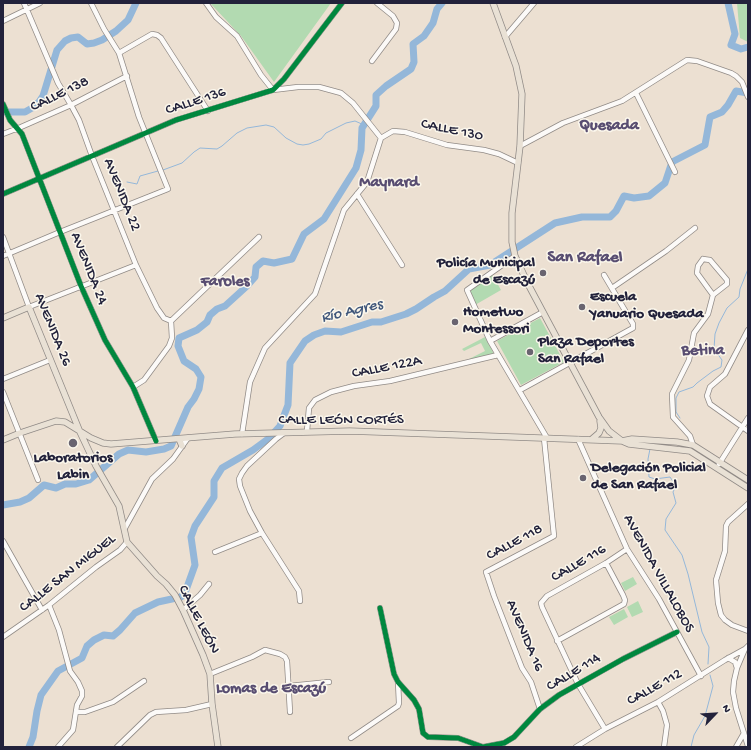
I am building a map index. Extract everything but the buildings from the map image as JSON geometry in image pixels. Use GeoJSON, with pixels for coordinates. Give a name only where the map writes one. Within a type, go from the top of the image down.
{"type":"FeatureCollection","features":[{"type":"Feature","properties":{"kind":"main road"},"geometry":{"type":"LineString","coordinates":[[493,3],[516,66],[522,94],[520,146],[512,213],[512,242],[515,254],[522,272],[599,417],[609,431],[622,441]]}},
{"type":"Feature","properties":{"kind":"main road"},"geometry":{"type":"LineString","coordinates":[[3,318],[29,307]]}},
{"type":"Feature","properties":{"kind":"main road","name":"AVENIDA 26"},"geometry":{"type":"LineString","coordinates":[[29,307],[80,432]]}},
{"type":"Feature","properties":{"kind":"main road"},"geometry":{"type":"LineString","coordinates":[[3,440],[56,421],[66,422],[71,420],[73,415]]}},
{"type":"Feature","properties":{"kind":"main road"},"geometry":{"type":"LineString","coordinates":[[591,439],[599,433],[601,428],[599,417]]}},
{"type":"Feature","properties":{"kind":"main road","name":"CALLE LEÓN CORTÉS"},"geometry":{"type":"LineString","coordinates":[[66,422],[91,438],[103,443],[111,444],[242,434],[307,431],[350,431],[622,441],[630,439],[677,442],[693,445],[748,488]]}},
{"type":"Feature","properties":{"kind":"main road"},"geometry":{"type":"LineString","coordinates":[[609,431],[630,439]]}},
{"type":"Feature","properties":{"kind":"main road"},"geometry":{"type":"LineString","coordinates":[[80,432],[96,466],[119,506],[127,542]]}},
{"type":"Feature","properties":{"kind":"main road"},"geometry":{"type":"LineString","coordinates":[[85,442],[91,438]]}},
{"type":"Feature","properties":{"kind":"main road"},"geometry":{"type":"LineString","coordinates":[[178,439],[182,446]]}},
{"type":"Feature","properties":{"kind":"main road","name":"CALLE LEÓN CORTÉS"},"geometry":{"type":"LineString","coordinates":[[622,441],[629,444],[690,451],[748,480]]}},
{"type":"Feature","properties":{"kind":"main road","name":"CALLE LEÓN"},"geometry":{"type":"LineString","coordinates":[[127,542],[175,595],[203,655],[210,674],[212,704],[218,747]]}},
{"type":"Feature","properties":{"kind":"street"},"geometry":{"type":"LineString","coordinates":[[24,3],[26,10]]}},
{"type":"Feature","properties":{"kind":"street"},"geometry":{"type":"LineString","coordinates":[[3,21],[40,3]]}},
{"type":"Feature","properties":{"kind":"street"},"geometry":{"type":"LineString","coordinates":[[3,256],[168,189],[146,134],[120,53],[104,29],[91,3]]}},
{"type":"Feature","properties":{"kind":"street"},"geometry":{"type":"LineString","coordinates":[[206,3],[216,17],[237,36],[264,79],[273,90],[319,87],[341,93],[353,102],[371,128],[380,138],[367,182],[344,210],[315,294],[265,348],[250,382],[242,434]]}},
{"type":"Feature","properties":{"kind":"street","name":"CALLE 136"},"geometry":{"type":"LineString","coordinates":[[3,194],[176,120],[273,90],[284,79],[342,3]]}},
{"type":"Feature","properties":{"kind":"street"},"geometry":{"type":"LineString","coordinates":[[372,61],[396,29],[397,23],[393,16],[377,3]]}},
{"type":"Feature","properties":{"kind":"street"},"geometry":{"type":"LineString","coordinates":[[506,37],[534,3]]}},
{"type":"Feature","properties":{"kind":"street","name":"AVENIDA 22"},"geometry":{"type":"LineString","coordinates":[[26,10],[54,74],[79,120],[136,265],[157,308],[164,318],[171,321]]}},
{"type":"Feature","properties":{"kind":"street"},"geometry":{"type":"LineString","coordinates":[[120,53],[152,34],[157,35],[161,38],[208,111]]}},
{"type":"Feature","properties":{"kind":"street"},"geometry":{"type":"LineString","coordinates":[[520,146],[563,124],[622,101],[687,60],[731,73],[736,76],[748,97]]}},
{"type":"Feature","properties":{"kind":"street","name":"CALLE 138"},"geometry":{"type":"LineString","coordinates":[[3,134],[71,105],[127,76]]}},
{"type":"Feature","properties":{"kind":"street"},"geometry":{"type":"LineString","coordinates":[[284,79],[289,88]]}},
{"type":"Feature","properties":{"kind":"street"},"geometry":{"type":"LineString","coordinates":[[636,93],[675,172]]}},
{"type":"Feature","properties":{"kind":"street","name":"AVENIDA 24"},"geometry":{"type":"LineString","coordinates":[[3,104],[12,124],[22,134],[81,286],[105,340],[133,387],[156,441]]}},
{"type":"Feature","properties":{"kind":"street","name":"CALLE 130"},"geometry":{"type":"LineString","coordinates":[[380,138],[393,131],[405,132],[447,145],[484,150],[499,154],[518,163]]}},
{"type":"Feature","properties":{"kind":"street"},"geometry":{"type":"LineString","coordinates":[[357,194],[402,265]]}},
{"type":"Feature","properties":{"kind":"street"},"geometry":{"type":"LineString","coordinates":[[612,288],[666,251],[695,228]]}},
{"type":"Feature","properties":{"kind":"street","name":"AVENIDA 26"},"geometry":{"type":"LineString","coordinates":[[3,237],[29,307]]}},
{"type":"Feature","properties":{"kind":"street"},"geometry":{"type":"LineString","coordinates":[[133,387],[144,380],[170,346],[172,338],[171,321],[259,237]]}},
{"type":"Feature","properties":{"kind":"street"},"geometry":{"type":"LineString","coordinates":[[515,254],[467,290],[490,341],[520,390],[546,438]]}},
{"type":"Feature","properties":{"kind":"street"},"geometry":{"type":"LineString","coordinates":[[693,445],[690,436],[673,418],[672,394],[686,367],[694,332],[708,314],[713,295],[727,284],[727,280],[710,260],[707,259],[703,260],[698,266],[697,273],[713,295]]}},
{"type":"Feature","properties":{"kind":"street"},"geometry":{"type":"LineString","coordinates":[[29,307],[136,265]]}},
{"type":"Feature","properties":{"kind":"street"},"geometry":{"type":"LineString","coordinates":[[520,390],[633,328],[633,324],[604,275]]}},
{"type":"Feature","properties":{"kind":"street"},"geometry":{"type":"LineString","coordinates":[[490,341],[543,312]]}},
{"type":"Feature","properties":{"kind":"street"},"geometry":{"type":"LineString","coordinates":[[748,330],[725,374],[710,387],[707,393],[710,404],[748,431]]}},
{"type":"Feature","properties":{"kind":"street","name":"CALLE 122A"},"geometry":{"type":"LineString","coordinates":[[307,431],[309,408],[316,400],[331,392],[354,386],[390,381],[498,355]]}},
{"type":"Feature","properties":{"kind":"street"},"geometry":{"type":"LineString","coordinates":[[3,379],[50,360]]}},
{"type":"Feature","properties":{"kind":"street"},"geometry":{"type":"LineString","coordinates":[[3,392],[38,480]]}},
{"type":"Feature","properties":{"kind":"street"},"geometry":{"type":"LineString","coordinates":[[719,465],[748,418]]}},
{"type":"Feature","properties":{"kind":"street"},"geometry":{"type":"LineString","coordinates":[[282,432],[247,466],[239,479],[240,486],[250,510],[262,533],[299,590],[300,601]]}},
{"type":"Feature","properties":{"kind":"street","name":"CALLE SAN MIGUEL"},"geometry":{"type":"LineString","coordinates":[[125,528],[152,479],[173,459],[188,438]]}},
{"type":"Feature","properties":{"kind":"street","name":"CALLE 118"},"geometry":{"type":"LineString","coordinates":[[486,572],[554,536],[546,438]]}},
{"type":"Feature","properties":{"kind":"street","name":"AVENIDA VILLALOBOS"},"geometry":{"type":"LineString","coordinates":[[578,439],[627,549],[659,599],[700,676]]}},
{"type":"Feature","properties":{"kind":"street"},"geometry":{"type":"LineString","coordinates":[[748,504],[728,522],[726,526],[725,551],[716,580],[718,603],[721,615],[732,625],[748,631]]}},
{"type":"Feature","properties":{"kind":"street"},"geometry":{"type":"LineString","coordinates":[[215,552],[262,533]]}},
{"type":"Feature","properties":{"kind":"street"},"geometry":{"type":"LineString","coordinates":[[3,540],[42,610]]}},
{"type":"Feature","properties":{"kind":"street","name":"CALLE SAN MIGUEL"},"geometry":{"type":"LineString","coordinates":[[3,637],[49,605],[120,550],[127,542]]}},
{"type":"Feature","properties":{"kind":"street","name":"CALLE 116"},"geometry":{"type":"LineString","coordinates":[[557,641],[542,607],[541,603],[544,599],[627,549]]}},
{"type":"Feature","properties":{"kind":"street"},"geometry":{"type":"LineString","coordinates":[[604,728],[578,684],[557,641],[624,604],[625,600],[606,563]]}},
{"type":"Feature","properties":{"kind":"street","name":"AVENIDA 16"},"geometry":{"type":"LineString","coordinates":[[486,572],[522,668],[531,682],[540,709]]}},
{"type":"Feature","properties":{"kind":"street"},"geometry":{"type":"LineString","coordinates":[[183,610],[200,595],[209,584]]}},
{"type":"Feature","properties":{"kind":"street"},"geometry":{"type":"LineString","coordinates":[[49,605],[60,630],[70,672],[78,682],[82,691],[82,696],[77,705],[73,730],[58,747]]}},
{"type":"Feature","properties":{"kind":"street"},"geometry":{"type":"LineString","coordinates":[[352,738],[398,706],[399,703],[398,682],[394,674],[380,608]]}},
{"type":"Feature","properties":{"kind":"street","name":"CALLE 114"},"geometry":{"type":"LineString","coordinates":[[398,682],[414,700],[419,709],[423,732],[428,737],[458,738],[483,747],[504,743],[514,737],[540,709],[578,684],[677,632]]}},
{"type":"Feature","properties":{"kind":"street"},"geometry":{"type":"LineString","coordinates":[[746,648],[737,668],[733,692],[736,708],[748,746]]}},
{"type":"Feature","properties":{"kind":"street","name":"CALLE 112"},"geometry":{"type":"LineString","coordinates":[[576,747],[604,728],[658,702],[746,648]]}},
{"type":"Feature","properties":{"kind":"street"},"geometry":{"type":"LineString","coordinates":[[210,674],[252,657],[265,650],[286,657],[290,712]]}},
{"type":"Feature","properties":{"kind":"street"},"geometry":{"type":"LineString","coordinates":[[728,658],[733,660],[737,668]]}},
{"type":"Feature","properties":{"kind":"street"},"geometry":{"type":"LineString","coordinates":[[76,712],[85,712],[113,702],[144,681]]}},
{"type":"Feature","properties":{"kind":"street"},"geometry":{"type":"LineString","coordinates":[[289,686],[329,682]]}},
{"type":"Feature","properties":{"kind":"street"},"geometry":{"type":"LineString","coordinates":[[658,702],[663,711],[667,725],[664,747]]}},
{"type":"Feature","properties":{"kind":"street"},"geometry":{"type":"LineString","coordinates":[[117,747],[150,715],[156,712],[186,710],[212,704]]}},
{"type":"Feature","properties":{"kind":"street"},"geometry":{"type":"LineString","coordinates":[[736,747],[744,733]]}},
{"type":"Feature","properties":{"kind":"green space"},"geometry":{"type":"Polygon","coordinates":[[[210,3],[331,3],[274,82],[241,36],[210,3]]]}},
{"type":"Feature","properties":{"kind":"green space"},"geometry":{"type":"Polygon","coordinates":[[[737,3],[748,3],[748,42],[740,38],[737,3]]]}},
{"type":"Feature","properties":{"kind":"green space"},"geometry":{"type":"Polygon","coordinates":[[[492,274],[501,290],[475,305],[468,289],[492,274]]]}},
{"type":"Feature","properties":{"kind":"green space","name":"Plaza Deportes San Rafael"},"geometry":{"type":"Polygon","coordinates":[[[540,318],[564,362],[521,385],[497,341],[540,318]]]}},
{"type":"Feature","properties":{"kind":"green space"},"geometry":{"type":"Polygon","coordinates":[[[485,337],[494,354],[467,360],[485,351],[481,343],[464,351],[462,349],[485,337]]]}},
{"type":"Feature","properties":{"kind":"green space"},"geometry":{"type":"Polygon","coordinates":[[[633,577],[637,584],[625,591],[621,583],[633,577]]]}},
{"type":"Feature","properties":{"kind":"green space"},"geometry":{"type":"Polygon","coordinates":[[[638,601],[643,612],[632,617],[627,607],[638,601]]]}},
{"type":"Feature","properties":{"kind":"green space"},"geometry":{"type":"Polygon","coordinates":[[[624,609],[628,617],[614,625],[609,617],[624,609]]]}},
{"type":"Feature","properties":{"kind":"waterway"},"geometry":{"type":"LineString","coordinates":[[3,112],[25,112],[39,102],[43,96],[57,50],[65,41],[78,37],[87,44],[102,40],[116,31],[128,20],[136,3]]}},
{"type":"Feature","properties":{"kind":"waterway"},"geometry":{"type":"LineString","coordinates":[[3,505],[20,502],[29,498],[44,485],[56,488],[65,484],[76,484],[89,480],[119,454],[128,450],[146,452],[164,449],[171,446],[188,407],[199,389],[201,377],[196,369],[184,361],[178,346],[179,338],[197,330],[207,322],[210,315],[217,309],[225,306],[247,286],[255,277],[256,267],[263,261],[274,263],[292,259],[304,234],[324,219],[356,168],[361,150],[362,128],[376,106],[376,95],[386,86],[411,69],[414,62],[413,44],[424,36],[433,23],[437,9],[442,3]]}},
{"type":"Feature","properties":{"kind":"waterway","name":"Río Agres"},"geometry":{"type":"LineString","coordinates":[[728,3],[735,34],[731,45],[741,49],[748,47]]}},
{"type":"Feature","properties":{"kind":"waterway","name":"Río Agres"},"geometry":{"type":"LineString","coordinates":[[29,747],[33,737],[41,695],[58,671],[82,658],[87,646],[94,640],[104,635],[113,636],[135,613],[158,602],[181,597],[186,590],[195,565],[191,537],[195,526],[214,497],[214,481],[222,468],[253,450],[268,439],[280,426],[288,405],[290,363],[305,341],[314,335],[325,331],[341,332],[372,322],[381,322],[406,314],[445,291],[469,269],[490,265],[555,223],[582,217],[610,217],[616,211],[624,196],[634,198],[649,196],[665,183],[672,162],[705,145],[710,117],[722,112],[736,91],[748,93]]}},
{"type":"Feature","properties":{"kind":"waterway"},"geometry":{"type":"LineString","coordinates":[[163,170],[182,163],[200,148],[217,149],[237,133],[247,128],[266,125],[274,127],[286,138],[297,144],[303,145],[321,139],[326,133],[346,123],[355,121],[364,125]]}},
{"type":"Feature","properties":{"kind":"waterway"},"geometry":{"type":"LineString","coordinates":[[127,182],[137,184],[140,176],[158,171]]}},
{"type":"Feature","properties":{"kind":"waterway"},"geometry":{"type":"LineString","coordinates":[[680,418],[676,412],[676,398],[679,392],[693,387],[713,371],[721,367],[722,360],[714,349],[715,334],[727,308],[739,297],[740,289],[748,269]]}},
{"type":"Feature","properties":{"kind":"waterway"},"geometry":{"type":"LineString","coordinates":[[650,449],[648,459],[649,477],[655,479],[670,477],[676,486],[673,492],[676,503],[666,519],[665,530],[682,555],[702,632],[709,647],[708,664]]}},
{"type":"Feature","properties":{"kind":"waterway"},"geometry":{"type":"LineString","coordinates":[[691,747],[694,735],[705,716],[713,686],[710,675]]}},
{"type":"Feature","properties":{"kind":"cycle path"},"geometry":{"type":"LineString","coordinates":[[3,194],[176,120],[273,90],[284,79],[342,3]]}},
{"type":"Feature","properties":{"kind":"cycle path"},"geometry":{"type":"LineString","coordinates":[[3,104],[10,120],[22,134],[81,286],[105,340],[133,387],[156,441]]}},
{"type":"Feature","properties":{"kind":"cycle path"},"geometry":{"type":"LineString","coordinates":[[380,608],[394,674],[398,682],[414,700],[419,709],[423,733],[428,737],[458,738],[483,747],[504,743],[514,737],[540,709],[559,695],[623,659],[677,632]]}},
{"type":"Feature","properties":{"kind":"place","name":"Policía Municipal de Escazú"},"geometry":{"type":"Point","coordinates":[543,273]}},
{"type":"Feature","properties":{"kind":"place","name":"Escuela Yanuario Quesada"},"geometry":{"type":"Point","coordinates":[582,307]}},
{"type":"Feature","properties":{"kind":"place","name":"Hometwo Montessori"},"geometry":{"type":"Point","coordinates":[455,322]}},
{"type":"Feature","properties":{"kind":"place","name":"Plaza Deportes San Rafael"},"geometry":{"type":"Point","coordinates":[530,352]}},
{"type":"Feature","properties":{"kind":"place","name":"Laboratorios Labin"},"geometry":{"type":"Point","coordinates":[73,443]}},
{"type":"Feature","properties":{"kind":"place","name":"Delegación Policial de San Rafael"},"geometry":{"type":"Point","coordinates":[583,478]}},
{"type":"Feature","properties":{"kind":"district","name":"Quesada"},"geometry":{"type":"Point","coordinates":[609,127]}},
{"type":"Feature","properties":{"kind":"district","name":"Maynard"},"geometry":{"type":"Point","coordinates":[389,184]}},
{"type":"Feature","properties":{"kind":"district","name":"San Rafael"},"geometry":{"type":"Point","coordinates":[585,258]}},
{"type":"Feature","properties":{"kind":"district","name":"Faroles"},"geometry":{"type":"Point","coordinates":[225,283]}},
{"type":"Feature","properties":{"kind":"district","name":"Betina"},"geometry":{"type":"Point","coordinates":[703,352]}},
{"type":"Feature","properties":{"kind":"district","name":"Lomas de Escazú"},"geometry":{"type":"Point","coordinates":[271,690]}}]}
